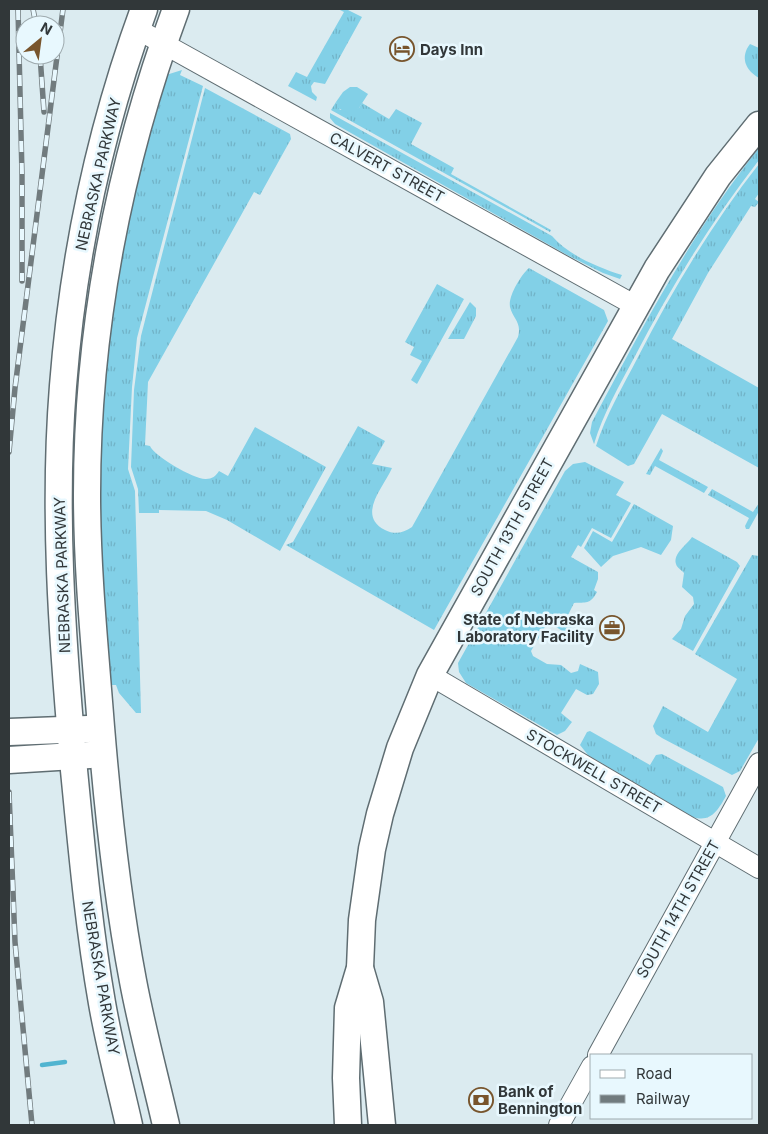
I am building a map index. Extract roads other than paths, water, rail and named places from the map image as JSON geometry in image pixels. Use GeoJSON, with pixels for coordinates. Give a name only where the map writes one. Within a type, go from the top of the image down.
{"type":"FeatureCollection","features":[{"type":"Feature","properties":{"kind":"main road","name":"NEBRASKA PARKWAY"},"geometry":{"type":"LineString","coordinates":[[166,1125],[133,981],[114,861],[102,741],[89,567],[87,494],[89,412],[99,314],[108,264],[136,132],[163,43],[176,9]]}},
{"type":"Feature","properties":{"kind":"main road","name":"NEBRASKA PARKWAY"},"geometry":{"type":"LineString","coordinates":[[129,1125],[102,1006],[94,954],[70,729],[59,540],[59,470],[66,352],[72,296],[83,232],[116,92],[141,19]]}},
{"type":"Feature","properties":{"kind":"main road","name":"SOUTH 13TH STREET"},"geometry":{"type":"LineString","coordinates":[[348,1125],[346,1078],[348,1008],[360,968],[366,881],[380,814],[400,748],[430,675],[636,306],[698,205],[759,125]]}},
{"type":"Feature","properties":{"kind":"main road"},"geometry":{"type":"LineString","coordinates":[[9,732],[70,729],[102,741]]}},
{"type":"Feature","properties":{"kind":"main road"},"geometry":{"type":"LineString","coordinates":[[9,760],[73,756],[102,741]]}},
{"type":"Feature","properties":{"kind":"main road","name":"SOUTH 13TH STREET"},"geometry":{"type":"LineString","coordinates":[[360,968],[370,1002],[382,1125]]}},
{"type":"Feature","properties":{"kind":"street","name":"CALVERT STREET"},"geometry":{"type":"LineString","coordinates":[[141,19],[163,43],[636,306]]}},
{"type":"Feature","properties":{"kind":"street","name":"STOCKWELL STREET"},"geometry":{"type":"LineString","coordinates":[[430,675],[759,868]]}},
{"type":"Feature","properties":{"kind":"street","name":"SOUTH 14TH STREET"},"geometry":{"type":"LineString","coordinates":[[599,1054],[759,763]]}},
{"type":"Feature","properties":{"kind":"street"},"geometry":{"type":"LineString","coordinates":[[560,1125],[590,1070]]}},
{"type":"Feature","properties":{"kind":"waterway"},"geometry":{"type":"LineString","coordinates":[[42,1065],[65,1062]]}},
{"type":"Feature","properties":{"kind":"railway"},"geometry":{"type":"LineString","coordinates":[[18,9],[22,175],[22,281]]}},
{"type":"Feature","properties":{"kind":"railway"},"geometry":{"type":"LineString","coordinates":[[33,9],[34,15]]}},
{"type":"Feature","properties":{"kind":"railway"},"geometry":{"type":"LineString","coordinates":[[9,452],[15,388],[63,9]]}},
{"type":"Feature","properties":{"kind":"railway"},"geometry":{"type":"LineString","coordinates":[[41,65],[44,112]]}},
{"type":"Feature","properties":{"kind":"railway"},"geometry":{"type":"LineString","coordinates":[[9,792],[15,942],[32,1125]]}},
{"type":"Feature","properties":{"kind":"place","name":"Days Inn"},"geometry":{"type":"Point","coordinates":[402,49]}},
{"type":"Feature","properties":{"kind":"place","name":"State of Nebraska Laboratory Facility"},"geometry":{"type":"Point","coordinates":[612,628]}},
{"type":"Feature","properties":{"kind":"place","name":"Bank of Bennington"},"geometry":{"type":"Point","coordinates":[481,1100]}}]}
